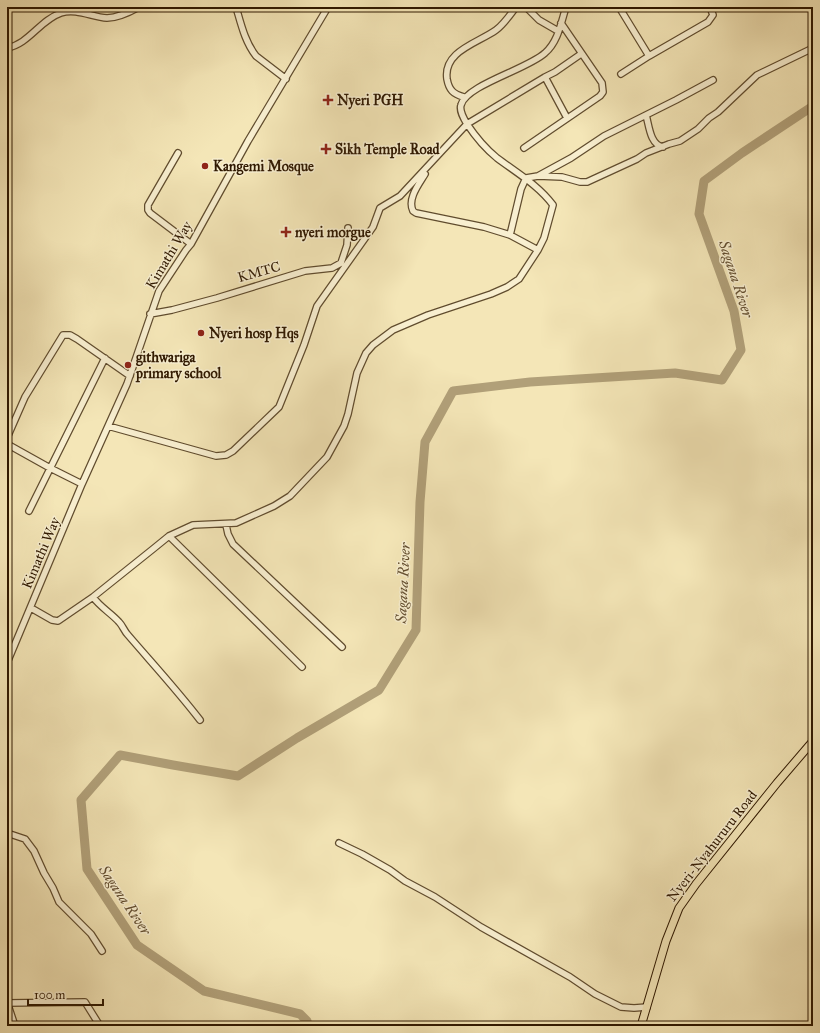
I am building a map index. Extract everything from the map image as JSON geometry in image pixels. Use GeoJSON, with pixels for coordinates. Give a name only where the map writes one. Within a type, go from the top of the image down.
{"type":"FeatureCollection","features":[{"type":"Feature","properties":{"kind":"main road","name":"Nyeri-Nyahururu Road"},"geometry":{"type":"LineString","coordinates":[[641,1026],[674,919],[685,897],[813,741]]}},
{"type":"Feature","properties":{"kind":"street"},"geometry":{"type":"LineString","coordinates":[[7,48],[13,47],[22,42],[49,19],[64,12],[76,12],[107,18],[123,14],[139,7]]}},
{"type":"Feature","properties":{"kind":"street"},"geometry":{"type":"LineString","coordinates":[[236,7],[252,52],[286,79]]}},
{"type":"Feature","properties":{"kind":"street","name":"Kimathi Way"},"geometry":{"type":"LineString","coordinates":[[7,663],[82,484],[130,376],[159,290],[191,244],[226,179],[328,7]]}},
{"type":"Feature","properties":{"kind":"street"},"geometry":{"type":"LineString","coordinates":[[464,97],[456,95],[450,89],[447,76],[448,63],[462,50],[502,26],[516,7]]}},
{"type":"Feature","properties":{"kind":"street"},"geometry":{"type":"LineString","coordinates":[[526,7],[540,20],[558,31]]}},
{"type":"Feature","properties":{"kind":"street"},"geometry":{"type":"LineString","coordinates":[[31,608],[52,620],[58,621],[93,596],[169,536],[193,525],[236,523],[282,502],[297,490],[327,457],[344,426],[357,373],[366,353],[373,345],[393,330],[428,315],[491,294],[519,279],[544,238],[553,205],[547,197],[526,178],[496,158],[485,147],[467,124],[461,113],[460,105],[464,97],[473,91],[538,58],[550,48],[558,31],[566,7]]}},
{"type":"Feature","properties":{"kind":"street"},"geometry":{"type":"LineString","coordinates":[[619,7],[649,56]]}},
{"type":"Feature","properties":{"kind":"street"},"geometry":{"type":"LineString","coordinates":[[621,74],[708,22],[713,15],[710,7]]}},
{"type":"Feature","properties":{"kind":"street"},"geometry":{"type":"LineString","coordinates":[[524,148],[600,96],[603,92],[602,83],[561,23]]}},
{"type":"Feature","properties":{"kind":"street"},"geometry":{"type":"LineString","coordinates":[[526,178],[538,176],[587,182],[637,160],[646,153],[680,142],[698,130],[709,118],[718,112],[757,75],[813,48]]}},
{"type":"Feature","properties":{"kind":"street"},"geometry":{"type":"LineString","coordinates":[[108,426],[216,456],[222,456],[232,451],[279,407],[304,345],[317,306],[373,227],[380,208],[400,196],[467,124],[555,72],[581,54]]}},
{"type":"Feature","properties":{"kind":"street"},"geometry":{"type":"LineString","coordinates":[[545,77],[567,118]]}},
{"type":"Feature","properties":{"kind":"street"},"geometry":{"type":"LineString","coordinates":[[538,176],[571,158],[604,136],[671,103],[713,80]]}},
{"type":"Feature","properties":{"kind":"street"},"geometry":{"type":"LineString","coordinates":[[646,115],[654,142],[658,146],[663,147]]}},
{"type":"Feature","properties":{"kind":"street"},"geometry":{"type":"LineString","coordinates":[[178,153],[148,205],[148,210],[191,244]]}},
{"type":"Feature","properties":{"kind":"street"},"geometry":{"type":"LineString","coordinates":[[428,166],[413,197],[411,203],[413,211],[416,213],[484,227],[510,235],[538,250]]}},
{"type":"Feature","properties":{"kind":"street"},"geometry":{"type":"LineString","coordinates":[[510,235],[521,189],[526,178]]}},
{"type":"Feature","properties":{"kind":"street","name":"KMTC"},"geometry":{"type":"LineString","coordinates":[[150,314],[172,310],[216,298],[305,271],[332,268],[340,263],[347,245],[348,228]]}},
{"type":"Feature","properties":{"kind":"street"},"geometry":{"type":"LineString","coordinates":[[7,438],[25,397],[63,335],[70,335],[77,339],[130,376]]}},
{"type":"Feature","properties":{"kind":"street"},"geometry":{"type":"LineString","coordinates":[[29,511],[105,358]]}},
{"type":"Feature","properties":{"kind":"street"},"geometry":{"type":"LineString","coordinates":[[7,444],[82,484]]}},
{"type":"Feature","properties":{"kind":"street"},"geometry":{"type":"LineString","coordinates":[[226,524],[228,534],[233,544],[342,647]]}},
{"type":"Feature","properties":{"kind":"street"},"geometry":{"type":"LineString","coordinates":[[169,536],[302,667]]}},
{"type":"Feature","properties":{"kind":"street"},"geometry":{"type":"LineString","coordinates":[[93,596],[118,621],[128,636],[161,674],[180,693],[200,720]]}},
{"type":"Feature","properties":{"kind":"street"},"geometry":{"type":"LineString","coordinates":[[7,833],[25,839],[34,852],[59,902],[90,934],[102,951]]}},
{"type":"Feature","properties":{"kind":"street"},"geometry":{"type":"LineString","coordinates":[[339,843],[390,870],[405,881],[435,897],[482,927],[570,977],[595,994],[621,1007],[647,1007]]}},
{"type":"Feature","properties":{"kind":"street"},"geometry":{"type":"LineString","coordinates":[[15,1026],[7,1003],[85,1002],[100,1026]]}},
{"type":"Feature","properties":{"kind":"waterway","name":"Sagana River"},"geometry":{"type":"LineString","coordinates":[[308,1026],[307,1021],[300,1014],[204,991],[137,945],[87,869],[81,800],[120,755],[238,776],[297,738],[379,690],[416,630],[420,502],[425,442],[453,391],[530,382],[675,373],[722,380],[741,350],[734,311],[699,214],[704,181],[742,153],[813,106]]}},
{"type":"Feature","properties":{"kind":"place","name":"Nyeri PGH"},"geometry":{"type":"Point","coordinates":[328,100]}},
{"type":"Feature","properties":{"kind":"place","name":"Sikh Temple Road"},"geometry":{"type":"Point","coordinates":[326,149]}},
{"type":"Feature","properties":{"kind":"place","name":"Kangemi Mosque"},"geometry":{"type":"Point","coordinates":[205,166]}},
{"type":"Feature","properties":{"kind":"place","name":"nyeri morgue"},"geometry":{"type":"Point","coordinates":[286,232]}},
{"type":"Feature","properties":{"kind":"place","name":"Nyeri hosp Hqs"},"geometry":{"type":"Point","coordinates":[201,333]}},
{"type":"Feature","properties":{"kind":"place","name":"githwariga primary school"},"geometry":{"type":"Point","coordinates":[128,365]}}]}
